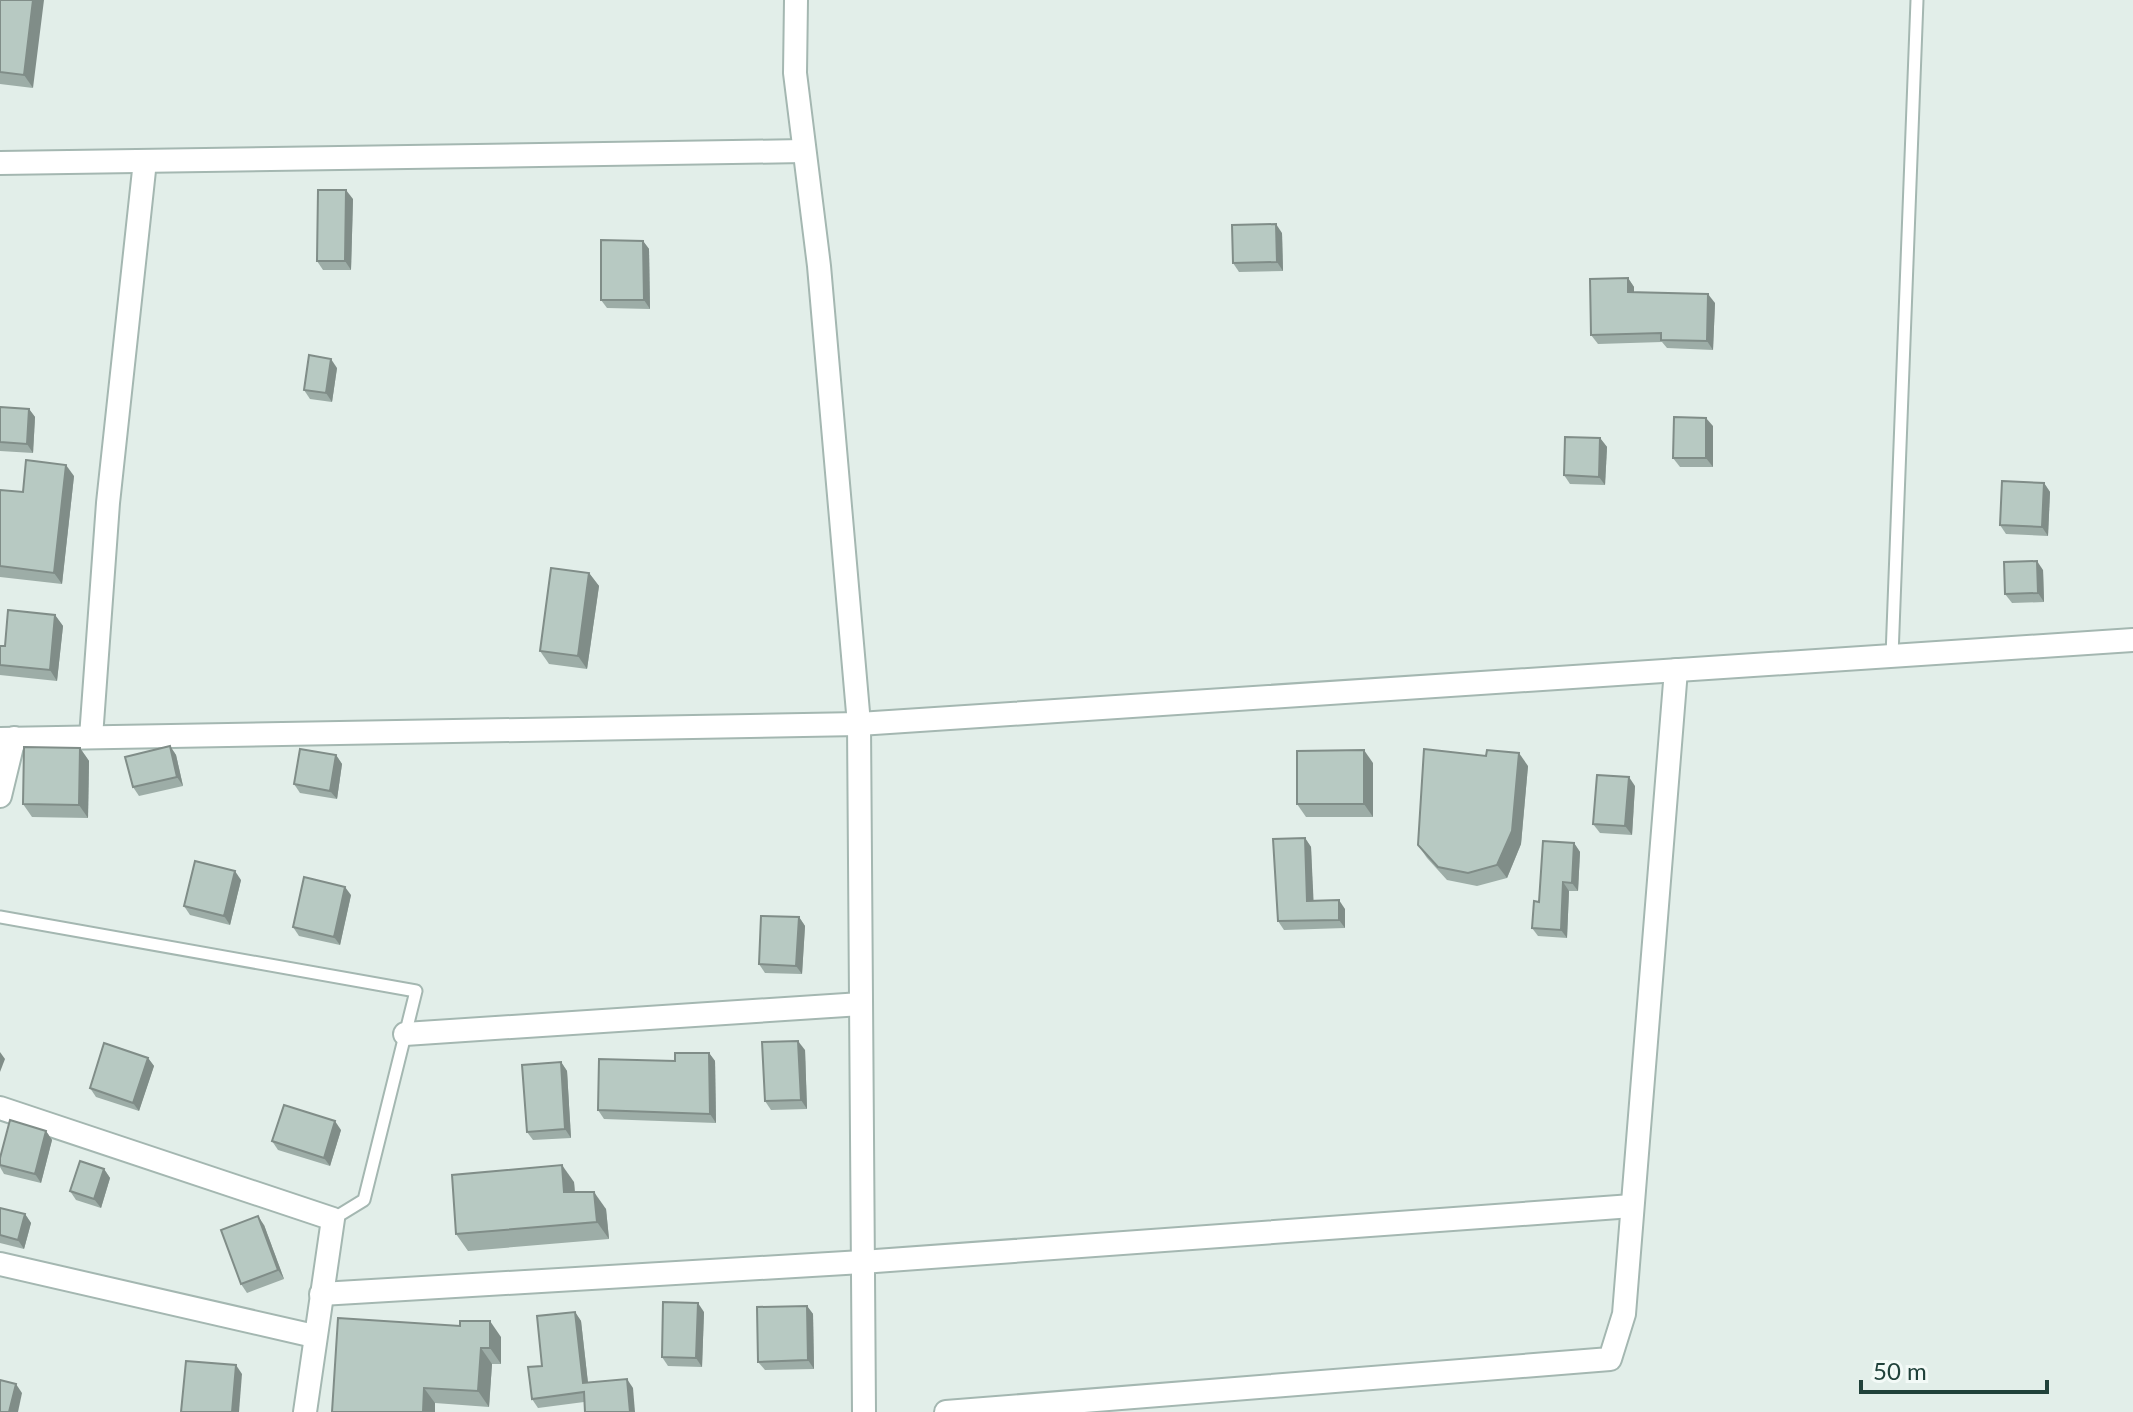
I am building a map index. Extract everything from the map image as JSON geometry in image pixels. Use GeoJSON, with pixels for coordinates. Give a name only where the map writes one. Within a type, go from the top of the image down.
{"type":"FeatureCollection","features":[{"type":"Feature","properties":{"kind":"street"},"geometry":{"type":"LineString","coordinates":[[796,0],[795,73],[819,266],[859,724],[864,1412]]}},
{"type":"Feature","properties":{"kind":"street"},"geometry":{"type":"LineString","coordinates":[[0,163],[804,151]]}},
{"type":"Feature","properties":{"kind":"street"},"geometry":{"type":"LineString","coordinates":[[91,737],[108,503],[145,161]]}},
{"type":"Feature","properties":{"kind":"street"},"geometry":{"type":"LineString","coordinates":[[0,796],[7,738],[859,724],[2133,640]]}},
{"type":"Feature","properties":{"kind":"street"},"geometry":{"type":"LineString","coordinates":[[946,1412],[1610,1359],[1624,1314],[1676,670]]}},
{"type":"Feature","properties":{"kind":"street"},"geometry":{"type":"LineString","coordinates":[[405,1034],[861,1004]]}},
{"type":"Feature","properties":{"kind":"street"},"geometry":{"type":"LineString","coordinates":[[0,1108],[333,1219],[305,1412]]}},
{"type":"Feature","properties":{"kind":"street"},"geometry":{"type":"LineString","coordinates":[[321,1294],[862,1262],[1632,1206]]}},
{"type":"Feature","properties":{"kind":"street"},"geometry":{"type":"LineString","coordinates":[[0,1264],[314,1336]]}},
{"type":"Feature","properties":{"kind":"lane"},"geometry":{"type":"LineString","coordinates":[[1892,656],[1917,0]]}},
{"type":"Feature","properties":{"kind":"lane"},"geometry":{"type":"LineString","coordinates":[[0,917],[416,991],[364,1200],[333,1219]]}},
{"type":"Feature","properties":{"kind":"building"},"geometry":{"type":"Polygon","coordinates":[[[0,0],[33,0],[24,75],[0,72],[0,0]]]}},
{"type":"Feature","properties":{"kind":"building"},"geometry":{"type":"Polygon","coordinates":[[[318,190],[346,190],[345,261],[317,261],[318,190]]]}},
{"type":"Feature","properties":{"kind":"building"},"geometry":{"type":"Polygon","coordinates":[[[1276,224],[1277,262],[1233,263],[1232,225],[1276,224]]]}},
{"type":"Feature","properties":{"kind":"building"},"geometry":{"type":"Polygon","coordinates":[[[601,240],[643,241],[644,300],[601,300],[601,240]]]}},
{"type":"Feature","properties":{"kind":"building"},"geometry":{"type":"Polygon","coordinates":[[[1628,278],[1628,292],[1708,294],[1707,341],[1661,340],[1661,333],[1591,335],[1590,279],[1628,278]]]}},
{"type":"Feature","properties":{"kind":"building"},"geometry":{"type":"Polygon","coordinates":[[[309,355],[331,359],[326,393],[304,390],[309,355]]]}},
{"type":"Feature","properties":{"kind":"building"},"geometry":{"type":"Polygon","coordinates":[[[0,407],[29,409],[27,444],[0,442],[0,407]]]}},
{"type":"Feature","properties":{"kind":"building"},"geometry":{"type":"Polygon","coordinates":[[[1674,417],[1706,418],[1706,458],[1673,458],[1674,417]]]}},
{"type":"Feature","properties":{"kind":"building"},"geometry":{"type":"Polygon","coordinates":[[[1565,437],[1600,438],[1599,477],[1564,475],[1565,437]]]}},
{"type":"Feature","properties":{"kind":"building"},"geometry":{"type":"Polygon","coordinates":[[[26,460],[66,465],[54,573],[0,566],[0,490],[23,492],[26,460]]]}},
{"type":"Feature","properties":{"kind":"building"},"geometry":{"type":"Polygon","coordinates":[[[2002,481],[2044,483],[2042,527],[2000,525],[2002,481]]]}},
{"type":"Feature","properties":{"kind":"building"},"geometry":{"type":"Polygon","coordinates":[[[2037,561],[2038,593],[2005,594],[2004,562],[2037,561]]]}},
{"type":"Feature","properties":{"kind":"building"},"geometry":{"type":"Polygon","coordinates":[[[551,568],[589,573],[578,656],[540,651],[551,568]]]}},
{"type":"Feature","properties":{"kind":"building"},"geometry":{"type":"Polygon","coordinates":[[[8,610],[55,615],[50,670],[0,665],[0,646],[5,646],[8,610]]]}},
{"type":"Feature","properties":{"kind":"building"},"geometry":{"type":"Polygon","coordinates":[[[170,746],[177,777],[133,787],[125,757],[170,746]]]}},
{"type":"Feature","properties":{"kind":"building"},"geometry":{"type":"Polygon","coordinates":[[[24,747],[80,748],[79,805],[23,804],[24,747]]]}},
{"type":"Feature","properties":{"kind":"building"},"geometry":{"type":"Polygon","coordinates":[[[300,749],[336,755],[330,791],[294,784],[300,749]]]}},
{"type":"Feature","properties":{"kind":"building"},"geometry":{"type":"Polygon","coordinates":[[[1424,749],[1486,756],[1487,750],[1519,753],[1512,831],[1497,865],[1468,873],[1438,867],[1418,845],[1424,749]]]}},
{"type":"Feature","properties":{"kind":"building"},"geometry":{"type":"Polygon","coordinates":[[[1364,750],[1364,804],[1297,804],[1297,751],[1364,750]]]}},
{"type":"Feature","properties":{"kind":"building"},"geometry":{"type":"Polygon","coordinates":[[[1597,775],[1629,777],[1625,826],[1593,824],[1597,775]]]}},
{"type":"Feature","properties":{"kind":"building"},"geometry":{"type":"Polygon","coordinates":[[[1305,838],[1307,901],[1339,900],[1339,920],[1278,921],[1273,839],[1305,838]]]}},
{"type":"Feature","properties":{"kind":"building"},"geometry":{"type":"Polygon","coordinates":[[[1543,841],[1574,843],[1572,883],[1563,882],[1561,930],[1532,928],[1534,901],[1539,902],[1543,841]]]}},
{"type":"Feature","properties":{"kind":"building"},"geometry":{"type":"Polygon","coordinates":[[[195,861],[235,871],[224,916],[184,906],[195,861]]]}},
{"type":"Feature","properties":{"kind":"building"},"geometry":{"type":"Polygon","coordinates":[[[304,877],[345,887],[334,937],[293,927],[304,877]]]}},
{"type":"Feature","properties":{"kind":"building"},"geometry":{"type":"Polygon","coordinates":[[[761,916],[799,917],[796,966],[759,964],[761,916]]]}},
{"type":"Feature","properties":{"kind":"building"},"geometry":{"type":"Polygon","coordinates":[[[798,1041],[801,1100],[765,1101],[762,1042],[798,1041]]]}},
{"type":"Feature","properties":{"kind":"building"},"geometry":{"type":"Polygon","coordinates":[[[104,1043],[148,1058],[133,1103],[90,1088],[104,1043]]]}},
{"type":"Feature","properties":{"kind":"building"},"geometry":{"type":"Polygon","coordinates":[[[675,1053],[709,1053],[710,1114],[598,1110],[599,1059],[675,1061],[675,1053]]]}},
{"type":"Feature","properties":{"kind":"building"},"geometry":{"type":"Polygon","coordinates":[[[561,1062],[565,1129],[527,1132],[522,1065],[561,1062]]]}},
{"type":"Feature","properties":{"kind":"building"},"geometry":{"type":"Polygon","coordinates":[[[284,1105],[335,1121],[324,1158],[272,1141],[284,1105]]]}},
{"type":"Feature","properties":{"kind":"building"},"geometry":{"type":"Polygon","coordinates":[[[10,1120],[46,1131],[35,1174],[0,1165],[10,1120]]]}},
{"type":"Feature","properties":{"kind":"building"},"geometry":{"type":"Polygon","coordinates":[[[80,1161],[104,1169],[94,1199],[70,1191],[80,1161]]]}},
{"type":"Feature","properties":{"kind":"building"},"geometry":{"type":"Polygon","coordinates":[[[562,1165],[564,1192],[594,1192],[597,1222],[456,1234],[452,1175],[562,1165]]]}},
{"type":"Feature","properties":{"kind":"building"},"geometry":{"type":"Polygon","coordinates":[[[0,1208],[25,1214],[18,1240],[0,1235],[0,1208]]]}},
{"type":"Feature","properties":{"kind":"building"},"geometry":{"type":"Polygon","coordinates":[[[258,1216],[278,1270],[241,1284],[221,1230],[258,1216]]]}},
{"type":"Feature","properties":{"kind":"building"},"geometry":{"type":"Polygon","coordinates":[[[663,1302],[698,1303],[696,1358],[662,1357],[663,1302]]]}},
{"type":"Feature","properties":{"kind":"building"},"geometry":{"type":"Polygon","coordinates":[[[807,1306],[808,1360],[758,1362],[757,1307],[807,1306]]]}},
{"type":"Feature","properties":{"kind":"building"},"geometry":{"type":"Polygon","coordinates":[[[575,1312],[583,1383],[627,1379],[630,1412],[585,1412],[584,1392],[532,1399],[528,1367],[542,1366],[537,1316],[575,1312]]]}},
{"type":"Feature","properties":{"kind":"building"},"geometry":{"type":"Polygon","coordinates":[[[338,1318],[460,1326],[460,1321],[490,1321],[490,1348],[481,1348],[478,1391],[424,1388],[423,1412],[332,1412],[338,1318]]]}},
{"type":"Feature","properties":{"kind":"building"},"geometry":{"type":"Polygon","coordinates":[[[186,1361],[236,1365],[232,1412],[181,1412],[186,1361]]]}},
{"type":"Feature","properties":{"kind":"building"},"geometry":{"type":"Polygon","coordinates":[[[0,1380],[16,1384],[9,1412],[0,1412],[0,1380]]]}}]}
